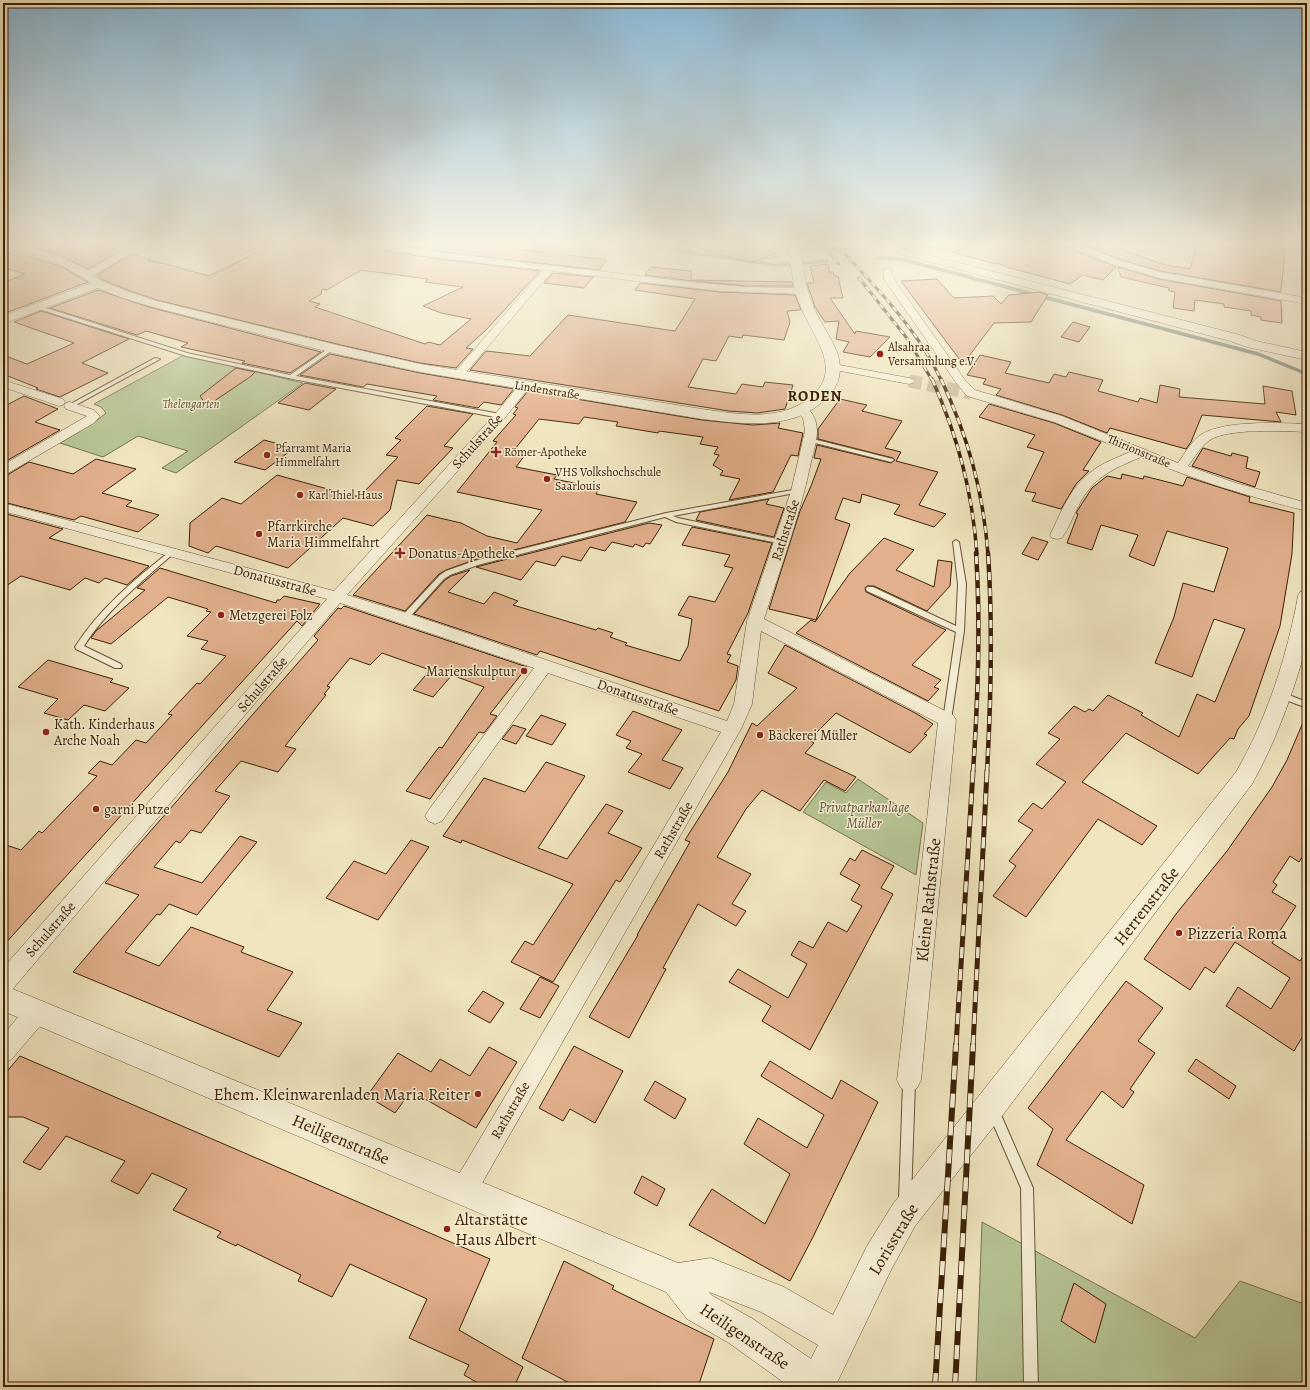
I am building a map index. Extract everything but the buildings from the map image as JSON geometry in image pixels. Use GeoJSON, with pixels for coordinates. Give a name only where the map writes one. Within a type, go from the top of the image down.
{"type":"FeatureCollection","features":[{"type":"Feature","properties":{"kind":"street"},"geometry":{"type":"LineString","coordinates":[[3,320],[38,307]]}},
{"type":"Feature","properties":{"kind":"street","name":"Lindenstraße"},"geometry":{"type":"LineString","coordinates":[[171,307],[379,360],[524,386],[728,418],[768,418],[786,415],[801,410],[813,404],[822,395],[831,379],[834,367]]}},
{"type":"Feature","properties":{"kind":"street"},"geometry":{"type":"LineString","coordinates":[[458,375],[517,307]]}},
{"type":"Feature","properties":{"kind":"street"},"geometry":{"type":"LineString","coordinates":[[807,307],[831,352],[834,367],[909,381]]}},
{"type":"Feature","properties":{"kind":"street","name":"Thirionstraße"},"geometry":{"type":"LineString","coordinates":[[909,307],[971,393],[1028,409],[1096,433],[1180,469],[1228,485],[1307,507]]}},
{"type":"Feature","properties":{"kind":"street"},"geometry":{"type":"LineString","coordinates":[[1115,307],[1235,338],[1252,344],[1307,356]]}},
{"type":"Feature","properties":{"kind":"street"},"geometry":{"type":"LineString","coordinates":[[1235,338],[1261,340],[1306,349]]}},
{"type":"Feature","properties":{"kind":"street"},"geometry":{"type":"LineString","coordinates":[[1307,344],[1307,370]]}},
{"type":"Feature","properties":{"kind":"street"},"geometry":{"type":"LineString","coordinates":[[3,383],[90,413],[94,416],[90,420],[3,470]]}},
{"type":"Feature","properties":{"kind":"street","name":"Schulstraße"},"geometry":{"type":"LineString","coordinates":[[3,984],[337,597],[500,416],[524,386]]}},
{"type":"Feature","properties":{"kind":"street","name":"Rathstraße"},"geometry":{"type":"LineString","coordinates":[[464,1190],[732,729],[743,704],[748,683],[751,643],[755,620],[798,491],[811,431],[810,417],[801,410]]}},
{"type":"Feature","properties":{"kind":"street"},"geometry":{"type":"LineString","coordinates":[[1180,469],[1197,445],[1215,432],[1307,428]]}},
{"type":"Feature","properties":{"kind":"street"},"geometry":{"type":"LineString","coordinates":[[1057,535],[1082,487],[1090,479],[1101,471],[1141,452]]}},
{"type":"Feature","properties":{"kind":"street","name":"Donatusstraße"},"geometry":{"type":"LineString","coordinates":[[3,507],[337,597],[404,618],[732,729]]}},
{"type":"Feature","properties":{"kind":"street","name":"Herrenstraße"},"geometry":{"type":"LineString","coordinates":[[991,1105],[1244,778],[1270,729],[1304,615],[1307,596]]}},
{"type":"Feature","properties":{"kind":"street"},"geometry":{"type":"LineString","coordinates":[[755,620],[947,720]]}},
{"type":"Feature","properties":{"kind":"street"},"geometry":{"type":"LineString","coordinates":[[435,816],[544,666]]}},
{"type":"Feature","properties":{"kind":"street","name":"Kleine Rathstraße"},"geometry":{"type":"LineString","coordinates":[[909,1080],[947,720]]}},
{"type":"Feature","properties":{"kind":"street","name":"Heiligenstraße"},"geometry":{"type":"LineString","coordinates":[[3,998],[678,1280],[699,1307],[741,1331],[816,1386]]}},
{"type":"Feature","properties":{"kind":"street"},"geometry":{"type":"LineString","coordinates":[[3,1052],[38,1012]]}},
{"type":"Feature","properties":{"kind":"street","name":"Lorisstraße"},"geometry":{"type":"LineString","coordinates":[[816,1386],[879,1258],[904,1215],[991,1105]]}},
{"type":"Feature","properties":{"kind":"street","name":"Heiligenstraße"},"geometry":{"type":"LineString","coordinates":[[678,1280],[711,1276],[772,1299],[840,1339]]}},
{"type":"Feature","properties":{"kind":"lane"},"geometry":{"type":"LineString","coordinates":[[38,307],[186,354],[293,377],[500,416]]}},
{"type":"Feature","properties":{"kind":"lane"},"geometry":{"type":"LineString","coordinates":[[293,377],[293,375],[332,348]]}},
{"type":"Feature","properties":{"kind":"lane"},"geometry":{"type":"LineString","coordinates":[[65,404],[156,359]]}},
{"type":"Feature","properties":{"kind":"lane"},"geometry":{"type":"LineString","coordinates":[[809,440],[891,460]]}},
{"type":"Feature","properties":{"kind":"lane"},"geometry":{"type":"LineString","coordinates":[[404,618],[442,577],[495,557],[545,546],[666,515],[798,491]]}},
{"type":"Feature","properties":{"kind":"lane"},"geometry":{"type":"LineString","coordinates":[[666,515],[676,520],[782,542]]}},
{"type":"Feature","properties":{"kind":"lane","name":"Kleine Rathstraße"},"geometry":{"type":"LineString","coordinates":[[947,720],[960,631],[962,584],[956,542]]}},
{"type":"Feature","properties":{"kind":"lane"},"geometry":{"type":"LineString","coordinates":[[118,666],[79,647],[87,633],[133,585],[171,553]]}},
{"type":"Feature","properties":{"kind":"lane"},"geometry":{"type":"LineString","coordinates":[[870,589],[960,631]]}},
{"type":"Feature","properties":{"kind":"lane"},"geometry":{"type":"LineString","coordinates":[[1281,695],[1307,705]]}},
{"type":"Feature","properties":{"kind":"lane"},"geometry":{"type":"LineString","coordinates":[[904,1215],[909,1080]]}},
{"type":"Feature","properties":{"kind":"lane"},"geometry":{"type":"LineString","coordinates":[[991,1105],[1027,1188],[1031,1387]]}},
{"type":"Feature","properties":{"kind":"green space","name":"Thelengarten"},"geometry":{"type":"Polygon","coordinates":[[[184,355],[303,383],[176,473],[162,468],[188,451],[138,436],[103,457],[60,443],[96,421],[106,413],[101,407],[94,404],[184,355]]]}},
{"type":"Feature","properties":{"kind":"green space","name":"Privatparkanlage Müller"},"geometry":{"type":"Polygon","coordinates":[[[858,779],[923,823],[916,875],[803,812],[826,782],[846,793],[858,779]]]}},
{"type":"Feature","properties":{"kind":"green space"},"geometry":{"type":"Polygon","coordinates":[[[982,1222],[1195,1338],[1240,1281],[1301,1303],[1307,1295],[1307,1387],[976,1387],[982,1222]]]}},
{"type":"Feature","properties":{"kind":"waterway"},"geometry":{"type":"LineString","coordinates":[[1081,307],[1258,354],[1307,374]]}},
{"type":"Feature","properties":{"kind":"tunnel"},"geometry":{"type":"LineString","coordinates":[[909,381],[971,393]]}},
{"type":"Feature","properties":{"kind":"railway"},"geometry":{"type":"LineString","coordinates":[[882,307],[906,337],[932,380]]}},
{"type":"Feature","properties":{"kind":"railway"},"geometry":{"type":"LineString","coordinates":[[893,307],[920,343],[941,380]]}},
{"type":"Feature","properties":{"kind":"railway"},"geometry":{"type":"LineString","coordinates":[[932,379],[949,422],[962,464],[972,508],[977,554]]}},
{"type":"Feature","properties":{"kind":"railway"},"geometry":{"type":"LineString","coordinates":[[941,379],[959,422],[973,464],[986,530],[988,554]]}},
{"type":"Feature","properties":{"kind":"railway"},"geometry":{"type":"LineString","coordinates":[[973,772],[978,662],[978,580],[976,553]]}},
{"type":"Feature","properties":{"kind":"railway"},"geometry":{"type":"LineString","coordinates":[[987,772],[991,662],[991,608],[988,553]]}},
{"type":"Feature","properties":{"kind":"railway"},"geometry":{"type":"LineString","coordinates":[[956,1046],[973,771]]}},
{"type":"Feature","properties":{"kind":"railway"},"geometry":{"type":"LineString","coordinates":[[973,1046],[987,771]]}},
{"type":"Feature","properties":{"kind":"railway"},"geometry":{"type":"LineString","coordinates":[[935,1387],[956,1045]]}},
{"type":"Feature","properties":{"kind":"railway"},"geometry":{"type":"LineString","coordinates":[[955,1387],[973,1045]]}},
{"type":"Feature","properties":{"kind":"place","name":"Alsahraa Versammlung e.V."},"geometry":{"type":"Point","coordinates":[880,354]}},
{"type":"Feature","properties":{"kind":"place","name":"Römer-Apotheke"},"geometry":{"type":"Point","coordinates":[496,452]}},
{"type":"Feature","properties":{"kind":"place","name":"Pfarramt Maria Himmelfahrt"},"geometry":{"type":"Point","coordinates":[267,455]}},
{"type":"Feature","properties":{"kind":"place","name":"VHS Volkshochschule Saarlouis"},"geometry":{"type":"Point","coordinates":[547,479]}},
{"type":"Feature","properties":{"kind":"place","name":"Karl Thiel Haus"},"geometry":{"type":"Point","coordinates":[300,495]}},
{"type":"Feature","properties":{"kind":"place","name":"Pfarrkirche Maria Himmelfahrt"},"geometry":{"type":"Point","coordinates":[259,534]}},
{"type":"Feature","properties":{"kind":"place","name":"Donatus-Apotheke"},"geometry":{"type":"Point","coordinates":[400,553]}},
{"type":"Feature","properties":{"kind":"place","name":"Metzgerei Folz"},"geometry":{"type":"Point","coordinates":[221,615]}},
{"type":"Feature","properties":{"kind":"place","name":"Marienskulptur"},"geometry":{"type":"Point","coordinates":[524,671]}},
{"type":"Feature","properties":{"kind":"place","name":"Kath. Kinderhaus Arche Noah"},"geometry":{"type":"Point","coordinates":[46,732]}},
{"type":"Feature","properties":{"kind":"place","name":"Bäckerei Müller"},"geometry":{"type":"Point","coordinates":[760,735]}},
{"type":"Feature","properties":{"kind":"place","name":"garni Putze"},"geometry":{"type":"Point","coordinates":[96,809]}},
{"type":"Feature","properties":{"kind":"place","name":"Pizzeria Roma"},"geometry":{"type":"Point","coordinates":[1179,933]}},
{"type":"Feature","properties":{"kind":"place","name":"Ehem. Kleinwarenladen Maria Reiter"},"geometry":{"type":"Point","coordinates":[478,1094]}},
{"type":"Feature","properties":{"kind":"place","name":"Altarstätte Haus Albert"},"geometry":{"type":"Point","coordinates":[447,1229]}},
{"type":"Feature","properties":{"kind":"district","name":"RODEN"},"geometry":{"type":"Point","coordinates":[815,396]}}]}
